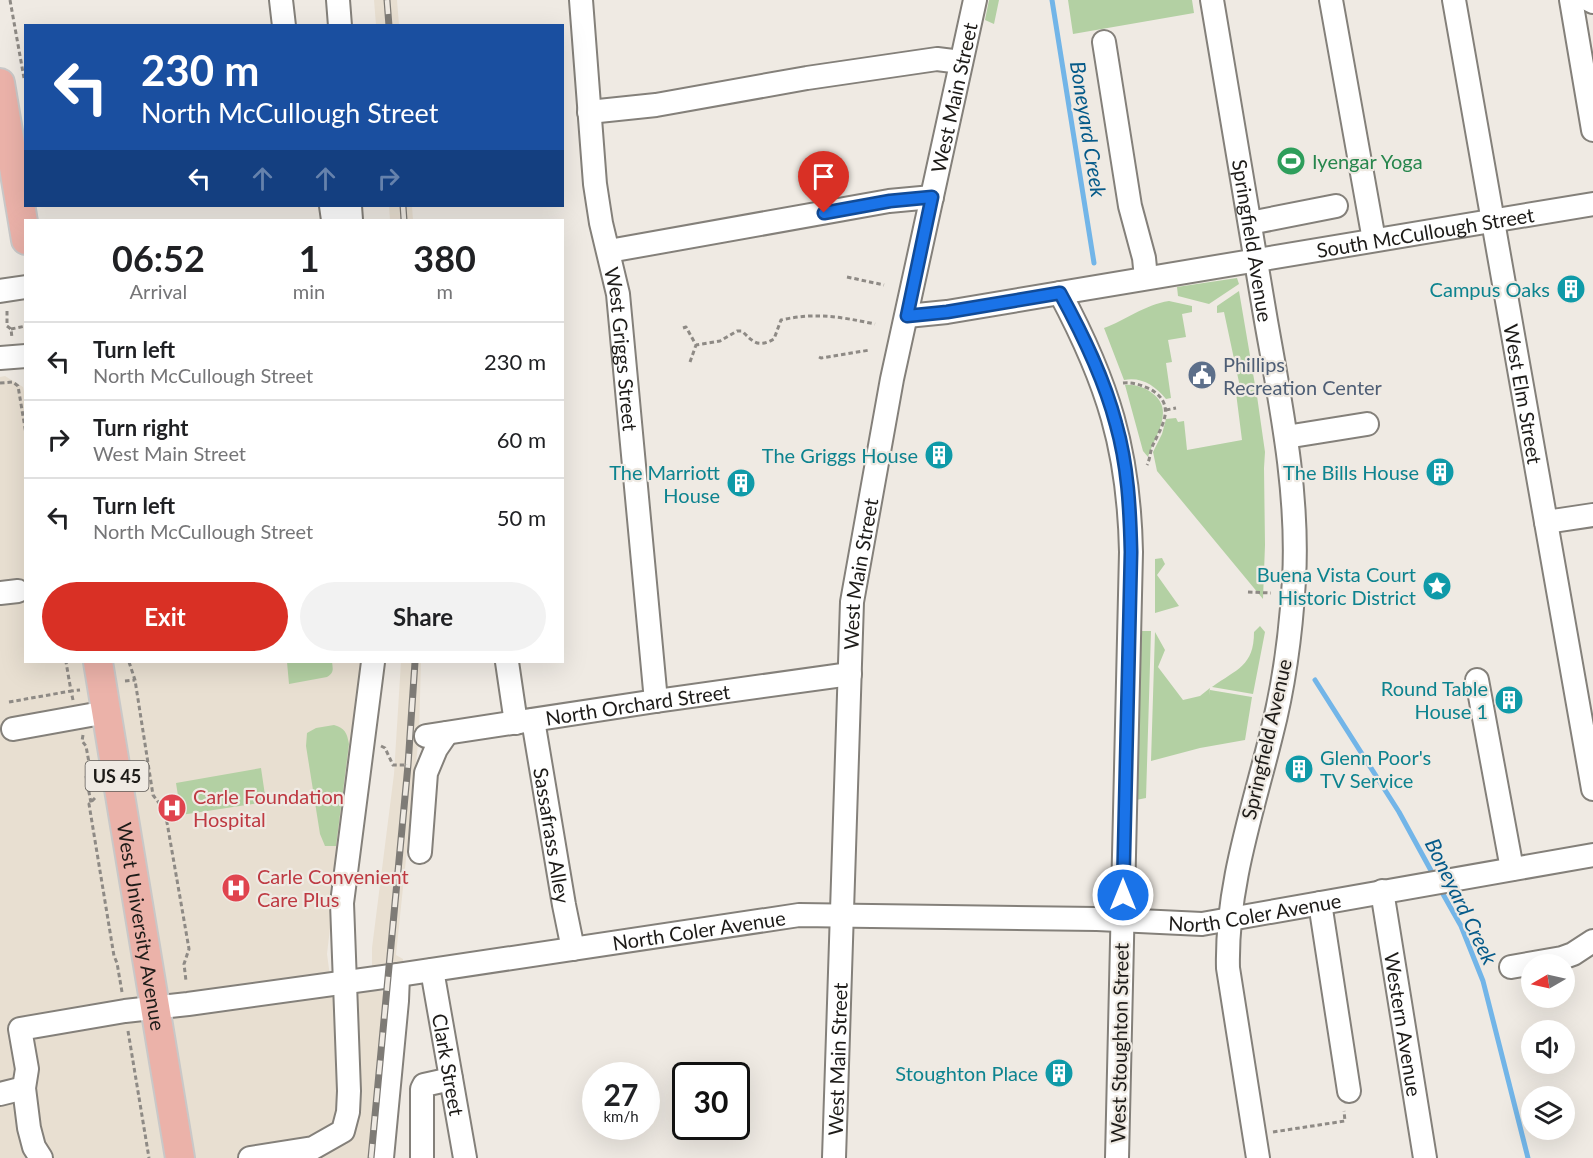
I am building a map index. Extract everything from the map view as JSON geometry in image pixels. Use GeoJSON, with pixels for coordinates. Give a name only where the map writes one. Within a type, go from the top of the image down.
{"type":"FeatureCollection","features":[{"type":"Feature","properties":{"kind":"main road"},"geometry":{"type":"LineString","coordinates":[[12,81],[4,132],[9,192],[24,234]]}},
{"type":"Feature","properties":{"kind":"main road","name":"West University Avenue"},"geometry":{"type":"LineString","coordinates":[[98,663],[180,1158]]}},
{"type":"Feature","properties":{"kind":"street"},"geometry":{"type":"LineString","coordinates":[[281,0],[284,24]]}},
{"type":"Feature","properties":{"kind":"street"},"geometry":{"type":"LineString","coordinates":[[338,0],[340,24]]}},
{"type":"Feature","properties":{"kind":"street","name":"West Griggs Street"},"geometry":{"type":"LineString","coordinates":[[581,0],[595,183],[601,223],[618,294],[656,701]]}},
{"type":"Feature","properties":{"kind":"street","name":"West Main Street"},"geometry":{"type":"LineString","coordinates":[[834,1158],[852,602],[890,387],[975,0]]}},
{"type":"Feature","properties":{"kind":"street","name":"Springfield Avenue"},"geometry":{"type":"LineString","coordinates":[[1212,0],[1286,437],[1294,534],[1291,619],[1274,725],[1241,848],[1229,921],[1228,968],[1258,1158]]}},
{"type":"Feature","properties":{"kind":"street"},"geometry":{"type":"LineString","coordinates":[[1331,0],[1374,240]]}},
{"type":"Feature","properties":{"kind":"street","name":"West Elm Street"},"geometry":{"type":"LineString","coordinates":[[1454,0],[1593,789]]}},
{"type":"Feature","properties":{"kind":"street"},"geometry":{"type":"LineString","coordinates":[[1571,0],[1593,130]]}},
{"type":"Feature","properties":{"kind":"street"},"geometry":{"type":"LineString","coordinates":[[1588,0],[1593,2]]}},
{"type":"Feature","properties":{"kind":"street"},"geometry":{"type":"LineString","coordinates":[[1104,42],[1130,206],[1144,258],[1146,278]]}},
{"type":"Feature","properties":{"kind":"street"},"geometry":{"type":"LineString","coordinates":[[590,112],[656,105],[807,78],[937,59],[961,62]]}},
{"type":"Feature","properties":{"kind":"street"},"geometry":{"type":"LineString","coordinates":[[609,251],[890,201],[932,197]]}},
{"type":"Feature","properties":{"kind":"street","name":"South McCullough Street"},"geometry":{"type":"LineString","coordinates":[[907,316],[947,312],[1593,204]]}},
{"type":"Feature","properties":{"kind":"street"},"geometry":{"type":"LineString","coordinates":[[1250,223],[1336,206]]}},
{"type":"Feature","properties":{"kind":"street"},"geometry":{"type":"LineString","coordinates":[[0,291],[24,287]]}},
{"type":"Feature","properties":{"kind":"street","name":"West Stoughton Street"},"geometry":{"type":"LineString","coordinates":[[1060,293],[1091,354],[1117,425],[1130,511],[1131,552],[1117,1158]]}},
{"type":"Feature","properties":{"kind":"street"},"geometry":{"type":"LineString","coordinates":[[0,358],[24,356]]}},
{"type":"Feature","properties":{"kind":"street"},"geometry":{"type":"LineString","coordinates":[[1286,437],[1367,424]]}},
{"type":"Feature","properties":{"kind":"street"},"geometry":{"type":"LineString","coordinates":[[1546,522],[1593,515]]}},
{"type":"Feature","properties":{"kind":"street"},"geometry":{"type":"LineString","coordinates":[[250,1158],[313,1153],[344,1131],[349,1091],[342,903],[373,663]]}},
{"type":"Feature","properties":{"kind":"street","name":"Sassafrass Alley"},"geometry":{"type":"LineString","coordinates":[[507,663],[525,722],[573,949]]}},
{"type":"Feature","properties":{"kind":"street","name":"North Orchard Street"},"geometry":{"type":"LineString","coordinates":[[431,762],[436,749],[436,735],[850,674]]}},
{"type":"Feature","properties":{"kind":"street"},"geometry":{"type":"LineString","coordinates":[[1477,680],[1512,869]]}},
{"type":"Feature","properties":{"kind":"street"},"geometry":{"type":"LineString","coordinates":[[13,729],[107,712]]}},
{"type":"Feature","properties":{"kind":"street"},"geometry":{"type":"LineString","coordinates":[[420,852],[426,773],[431,762]]}},
{"type":"Feature","properties":{"kind":"street","name":"North Coler Avenue"},"geometry":{"type":"LineString","coordinates":[[24,1088],[27,1069],[20,1029],[156,1007],[398,975],[799,915],[1123,920],[1202,924],[1593,855]]}},
{"type":"Feature","properties":{"kind":"street","name":"Western Avenue"},"geometry":{"type":"LineString","coordinates":[[1382,891],[1425,1158]]}},
{"type":"Feature","properties":{"kind":"street"},"geometry":{"type":"LineString","coordinates":[[1320,903],[1349,1091]]}},
{"type":"Feature","properties":{"kind":"street"},"geometry":{"type":"LineString","coordinates":[[1511,967],[1562,958],[1593,941]]}},
{"type":"Feature","properties":{"kind":"street","name":"Clark Street"},"geometry":{"type":"LineString","coordinates":[[432,970],[465,1158]]}},
{"type":"Feature","properties":{"kind":"street"},"geometry":{"type":"LineString","coordinates":[[382,1158],[398,975]]}},
{"type":"Feature","properties":{"kind":"street"},"geometry":{"type":"LineString","coordinates":[[422,1158],[422,1089],[424,1085],[451,1079]]}},
{"type":"Feature","properties":{"kind":"street"},"geometry":{"type":"LineString","coordinates":[[0,1094],[24,1088],[34,1147],[41,1158]]}},
{"type":"Feature","properties":{"kind":"path"},"geometry":{"type":"LineString","coordinates":[[10,0],[12,81]]}},
{"type":"Feature","properties":{"kind":"path"},"geometry":{"type":"LineString","coordinates":[[847,277],[884,285]]}},
{"type":"Feature","properties":{"kind":"path"},"geometry":{"type":"LineString","coordinates":[[696,345],[720,341],[737,331],[742,331],[751,342],[767,343],[774,339],[781,320],[798,316],[826,315],[875,324]]}},
{"type":"Feature","properties":{"kind":"path"},"geometry":{"type":"LineString","coordinates":[[11,329],[24,326]]}},
{"type":"Feature","properties":{"kind":"path"},"geometry":{"type":"LineString","coordinates":[[684,327],[696,345],[690,362]]}},
{"type":"Feature","properties":{"kind":"path"},"geometry":{"type":"LineString","coordinates":[[819,357],[870,350]]}},
{"type":"Feature","properties":{"kind":"path"},"geometry":{"type":"LineString","coordinates":[[0,383],[17,382],[24,423]]}},
{"type":"Feature","properties":{"kind":"path"},"geometry":{"type":"LineString","coordinates":[[1123,383],[1135,383],[1150,389],[1160,397],[1166,410],[1164,424],[1152,448],[1147,465]]}},
{"type":"Feature","properties":{"kind":"path"},"geometry":{"type":"LineString","coordinates":[[19,394],[24,393]]}},
{"type":"Feature","properties":{"kind":"path"},"geometry":{"type":"LineString","coordinates":[[1166,410],[1176,408]]}},
{"type":"Feature","properties":{"kind":"path"},"geometry":{"type":"LineString","coordinates":[[1248,592],[1271,593]]}},
{"type":"Feature","properties":{"kind":"path"},"geometry":{"type":"LineString","coordinates":[[66,663],[73,698]]}},
{"type":"Feature","properties":{"kind":"path"},"geometry":{"type":"LineString","coordinates":[[129,663],[135,680],[153,795],[165,811],[189,949],[183,964],[186,981]]}},
{"type":"Feature","properties":{"kind":"path"},"geometry":{"type":"LineString","coordinates":[[127,681],[135,680]]}},
{"type":"Feature","properties":{"kind":"path"},"geometry":{"type":"LineString","coordinates":[[9,702],[78,690]]}},
{"type":"Feature","properties":{"kind":"path"},"geometry":{"type":"LineString","coordinates":[[137,737],[144,735]]}},
{"type":"Feature","properties":{"kind":"path"},"geometry":{"type":"LineString","coordinates":[[83,738],[96,799],[91,803]]}},
{"type":"Feature","properties":{"kind":"path"},"geometry":{"type":"LineString","coordinates":[[363,738],[385,748],[393,765],[431,762]]}},
{"type":"Feature","properties":{"kind":"path"},"geometry":{"type":"LineString","coordinates":[[86,776],[114,956],[124,1000]]}},
{"type":"Feature","properties":{"kind":"path"},"geometry":{"type":"LineString","coordinates":[[128,1031],[149,1158]]}},
{"type":"Feature","properties":{"kind":"path"},"geometry":{"type":"LineString","coordinates":[[1273,1132],[1345,1121],[1343,1108],[1349,1091]]}},
{"type":"Feature","properties":{"kind":"shaded area"},"geometry":{"type":"Polygon","coordinates":[[[374,0],[397,0],[399,24],[376,24],[374,0]]]}},
{"type":"Feature","properties":{"kind":"shaded area"},"geometry":{"type":"Polygon","coordinates":[[[389,207],[412,207],[413,219],[390,219],[389,207]]]}},
{"type":"Feature","properties":{"kind":"shaded area","name":"Carle Foundation Hospital"},"geometry":{"type":"Polygon","coordinates":[[[5,376],[23,387],[24,392],[24,663],[361,663],[327,954],[333,998],[375,990],[392,993],[380,1158],[0,1158],[0,377],[5,376]]]}},
{"type":"Feature","properties":{"kind":"shaded area"},"geometry":{"type":"Polygon","coordinates":[[[401,663],[421,663],[419,734],[396,955],[403,959],[403,964],[372,968],[372,948],[394,774],[401,663]]]}},
{"type":"Feature","properties":{"kind":"green space"},"geometry":{"type":"Polygon","coordinates":[[[989,0],[999,0],[994,24],[985,20],[989,0]]]}},
{"type":"Feature","properties":{"kind":"green space"},"geometry":{"type":"Polygon","coordinates":[[[1068,0],[1192,0],[1194,13],[1073,34],[1068,0]]]}},
{"type":"Feature","properties":{"kind":"green space"},"geometry":{"type":"Polygon","coordinates":[[[1237,278],[1239,284],[1209,304],[1178,296],[1177,287],[1237,278]]]}},
{"type":"Feature","properties":{"kind":"green space"},"geometry":{"type":"Polygon","coordinates":[[[1239,291],[1255,385],[1240,387],[1224,312],[1217,313],[1217,306],[1239,291]]]}},
{"type":"Feature","properties":{"kind":"green space"},"geometry":{"type":"Polygon","coordinates":[[[1169,301],[1192,306],[1192,312],[1182,314],[1186,337],[1168,340],[1172,362],[1166,363],[1171,398],[1166,399],[1147,383],[1124,380],[1104,328],[1143,309],[1169,301]]]}},
{"type":"Feature","properties":{"kind":"green space"},"geometry":{"type":"Polygon","coordinates":[[[1125,385],[1149,391],[1159,400],[1162,407],[1161,424],[1148,457],[1143,451],[1125,385]]]}},
{"type":"Feature","properties":{"kind":"green space"},"geometry":{"type":"Polygon","coordinates":[[[1256,389],[1265,452],[1263,599],[1157,471],[1153,452],[1166,419],[1176,418],[1178,422],[1184,421],[1187,450],[1242,440],[1236,393],[1256,389]]]}},
{"type":"Feature","properties":{"kind":"green space"},"geometry":{"type":"Polygon","coordinates":[[[1162,558],[1165,564],[1157,575],[1179,606],[1155,613],[1155,559],[1162,558]]]}},
{"type":"Feature","properties":{"kind":"green space"},"geometry":{"type":"Polygon","coordinates":[[[1260,626],[1265,632],[1253,694],[1212,687],[1236,671],[1247,660],[1251,652],[1254,632],[1260,626]]]}},
{"type":"Feature","properties":{"kind":"green space"},"geometry":{"type":"Polygon","coordinates":[[[1140,631],[1151,631],[1146,798],[1136,800],[1140,631]]]}},
{"type":"Feature","properties":{"kind":"green space"},"geometry":{"type":"Polygon","coordinates":[[[1155,632],[1165,650],[1158,667],[1183,700],[1200,696],[1210,688],[1209,695],[1210,690],[1252,697],[1245,740],[1200,748],[1151,761],[1155,632]]]}},
{"type":"Feature","properties":{"kind":"green space"},"geometry":{"type":"Polygon","coordinates":[[[287,663],[332,663],[331,674],[327,677],[289,684],[287,663]]]}},
{"type":"Feature","properties":{"kind":"green space"},"geometry":{"type":"Polygon","coordinates":[[[334,725],[345,732],[349,744],[336,846],[325,846],[320,834],[306,746],[307,733],[316,728],[334,725]]]}},
{"type":"Feature","properties":{"kind":"green space"},"geometry":{"type":"Polygon","coordinates":[[[261,768],[266,802],[181,815],[176,783],[261,768]]]}},
{"type":"Feature","properties":{"kind":"waterway","name":"Boneyard Creek"},"geometry":{"type":"LineString","coordinates":[[1052,0],[1094,263]]}},
{"type":"Feature","properties":{"kind":"waterway","name":"Boneyard Creek"},"geometry":{"type":"LineString","coordinates":[[1315,680],[1399,812],[1434,876]]}},
{"type":"Feature","properties":{"kind":"waterway","name":"Boneyard Creek"},"geometry":{"type":"LineString","coordinates":[[1439,887],[1461,926],[1483,981],[1528,1158]]}},
{"type":"Feature","properties":{"kind":"railway"},"geometry":{"type":"LineString","coordinates":[[387,0],[389,24]]}},
{"type":"Feature","properties":{"kind":"railway"},"geometry":{"type":"LineString","coordinates":[[403,207],[404,219]]}},
{"type":"Feature","properties":{"kind":"railway"},"geometry":{"type":"LineString","coordinates":[[371,1158],[408,765],[415,663]]}},
{"type":"Feature","properties":{"kind":"place","name":"Iyengar Yoga"},"geometry":{"type":"Point","coordinates":[1291,161]}},
{"type":"Feature","properties":{"kind":"place","name":"Campus Oaks"},"geometry":{"type":"Point","coordinates":[1571,289]}},
{"type":"Feature","properties":{"kind":"place","name":"Phillips Recreation Center"},"geometry":{"type":"Point","coordinates":[1202,375]}},
{"type":"Feature","properties":{"kind":"place","name":"The Griggs House"},"geometry":{"type":"Point","coordinates":[939,455]}},
{"type":"Feature","properties":{"kind":"place","name":"The Bills House"},"geometry":{"type":"Point","coordinates":[1440,472]}},
{"type":"Feature","properties":{"kind":"place","name":"The Marriott House"},"geometry":{"type":"Point","coordinates":[741,483]}},
{"type":"Feature","properties":{"kind":"place","name":"Buena Vista Court Historic District"},"geometry":{"type":"Point","coordinates":[1437,586]}},
{"type":"Feature","properties":{"kind":"place","name":"Round Table House 1"},"geometry":{"type":"Point","coordinates":[1509,700]}},
{"type":"Feature","properties":{"kind":"place","name":"Glenn Poor's TV Service"},"geometry":{"type":"Point","coordinates":[1299,769]}},
{"type":"Feature","properties":{"kind":"place","name":"Carle Foundation Hospital"},"geometry":{"type":"Point","coordinates":[172,808]}},
{"type":"Feature","properties":{"kind":"place","name":"Carle Convenient Care Plus"},"geometry":{"type":"Point","coordinates":[236,888]}},
{"type":"Feature","properties":{"kind":"place","name":"Stoughton Place"},"geometry":{"type":"Point","coordinates":[1059,1073]}},
{"type":"Feature","properties":{"kind":"route"},"geometry":{"type":"LineString","coordinates":[[824,213],[890,201],[932,197],[907,316],[947,312],[1060,293],[1091,354],[1117,425],[1130,511],[1123,895]]}}]}
